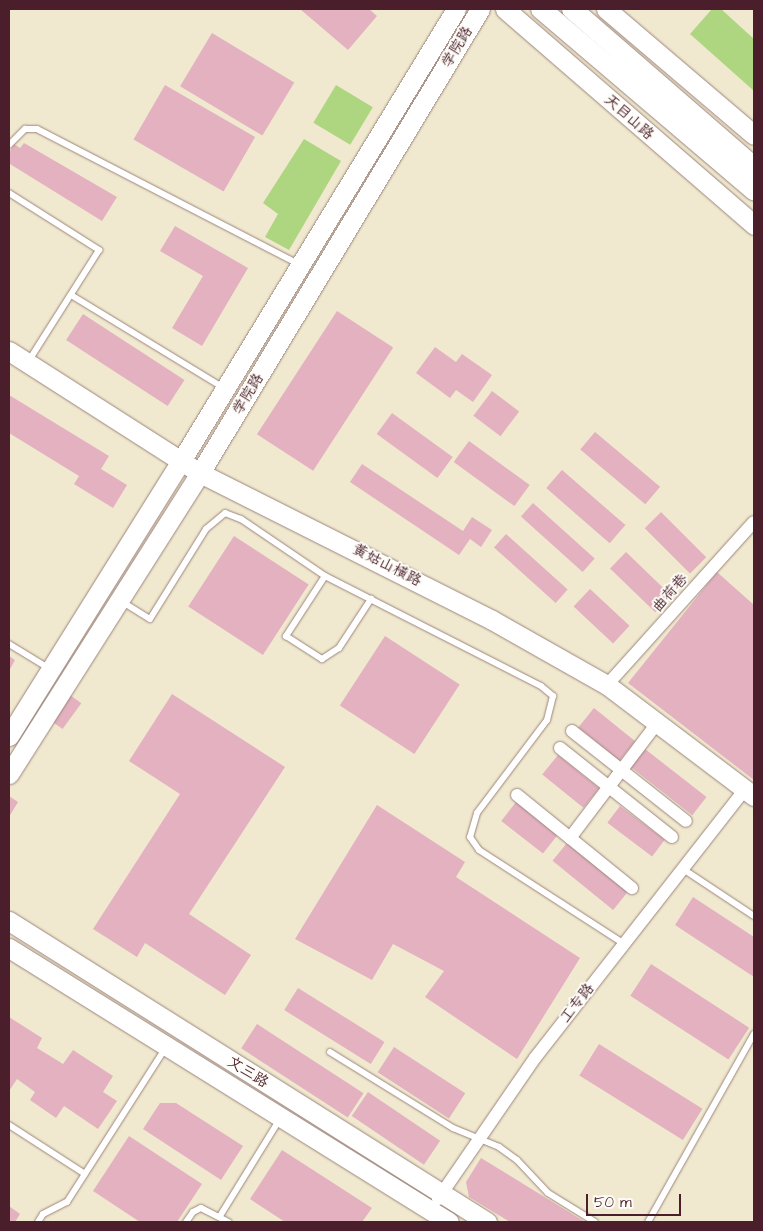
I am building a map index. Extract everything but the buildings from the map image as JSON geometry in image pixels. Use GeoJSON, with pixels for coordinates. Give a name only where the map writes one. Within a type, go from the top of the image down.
{"type":"FeatureCollection","features":[{"type":"Feature","properties":{"kind":"main road","name":"学院路"},"geometry":{"type":"LineString","coordinates":[[9,736],[180,462],[456,9]]}},
{"type":"Feature","properties":{"kind":"main road","name":"学院路"},"geometry":{"type":"LineString","coordinates":[[9,774],[200,473],[480,9]]}},
{"type":"Feature","properties":{"kind":"main road","name":"天目山路"},"geometry":{"type":"LineString","coordinates":[[505,9],[754,225]]}},
{"type":"Feature","properties":{"kind":"main road","name":"天目山路"},"geometry":{"type":"LineString","coordinates":[[542,9],[754,190]]}},
{"type":"Feature","properties":{"kind":"main road"},"geometry":{"type":"LineString","coordinates":[[572,9],[754,167]]}},
{"type":"Feature","properties":{"kind":"main road"},"geometry":{"type":"LineString","coordinates":[[606,9],[754,135]]}},
{"type":"Feature","properties":{"kind":"main road","name":"黄姑山横路"},"geometry":{"type":"LineString","coordinates":[[9,351],[180,462],[492,620],[607,685],[749,792]]}},
{"type":"Feature","properties":{"kind":"main road","name":"文三路"},"geometry":{"type":"LineString","coordinates":[[9,921],[487,1222]]}},
{"type":"Feature","properties":{"kind":"main road","name":"文三路"},"geometry":{"type":"LineString","coordinates":[[9,948],[281,1118],[421,1215],[449,1222]]}},
{"type":"Feature","properties":{"kind":"street","name":"曲荷巷"},"geometry":{"type":"LineString","coordinates":[[607,685],[754,522]]}},
{"type":"Feature","properties":{"kind":"street"},"geometry":{"type":"LineString","coordinates":[[570,838],[658,722]]}},
{"type":"Feature","properties":{"kind":"street"},"geometry":{"type":"LineString","coordinates":[[572,731],[686,821]]}},
{"type":"Feature","properties":{"kind":"street"},"geometry":{"type":"LineString","coordinates":[[560,748],[672,837]]}},
{"type":"Feature","properties":{"kind":"street","name":"工专路"},"geometry":{"type":"LineString","coordinates":[[421,1215],[444,1194],[535,1058],[623,943],[749,792]]}},
{"type":"Feature","properties":{"kind":"street"},"geometry":{"type":"LineString","coordinates":[[517,795],[632,888]]}},
{"type":"Feature","properties":{"kind":"lane"},"geometry":{"type":"LineString","coordinates":[[9,146],[25,130],[37,129],[300,264]]}},
{"type":"Feature","properties":{"kind":"lane"},"geometry":{"type":"LineString","coordinates":[[9,193],[98,250],[27,363]]}},
{"type":"Feature","properties":{"kind":"lane"},"geometry":{"type":"LineString","coordinates":[[71,295],[225,388]]}},
{"type":"Feature","properties":{"kind":"lane"},"geometry":{"type":"LineString","coordinates":[[119,600],[150,619],[206,529],[225,513],[241,519],[325,576],[517,672],[554,696],[546,720],[477,813],[470,837],[479,850],[623,943]]}},
{"type":"Feature","properties":{"kind":"lane"},"geometry":{"type":"LineString","coordinates":[[325,576],[286,636],[322,658],[339,648],[371,599]]}},
{"type":"Feature","properties":{"kind":"lane"},"geometry":{"type":"LineString","coordinates":[[9,644],[51,669]]}},
{"type":"Feature","properties":{"kind":"lane"},"geometry":{"type":"LineString","coordinates":[[683,869],[754,916]]}},
{"type":"Feature","properties":{"kind":"lane"},"geometry":{"type":"LineString","coordinates":[[648,1222],[754,1034]]}},
{"type":"Feature","properties":{"kind":"lane"},"geometry":{"type":"LineString","coordinates":[[38,1222],[43,1214],[67,1202],[167,1047]]}},
{"type":"Feature","properties":{"kind":"lane"},"geometry":{"type":"LineString","coordinates":[[330,1052],[453,1128],[481,1139],[517,1160],[548,1194],[595,1222]]}},
{"type":"Feature","properties":{"kind":"lane"},"geometry":{"type":"LineString","coordinates":[[220,1216],[281,1118]]}},
{"type":"Feature","properties":{"kind":"lane"},"geometry":{"type":"LineString","coordinates":[[9,1125],[85,1174]]}},
{"type":"Feature","properties":{"kind":"lane"},"geometry":{"type":"LineString","coordinates":[[186,1222],[193,1212],[201,1208],[229,1222]]}},
{"type":"Feature","properties":{"kind":"green space"},"geometry":{"type":"Polygon","coordinates":[[[712,9],[721,9],[754,39],[754,91],[690,34],[712,9]]]}},
{"type":"Feature","properties":{"kind":"green space"},"geometry":{"type":"Polygon","coordinates":[[[336,85],[373,107],[350,145],[313,123],[336,85]]]}},
{"type":"Feature","properties":{"kind":"green space"},"geometry":{"type":"Polygon","coordinates":[[[304,139],[341,161],[289,250],[265,237],[278,214],[263,203],[304,139]]]}}]}
